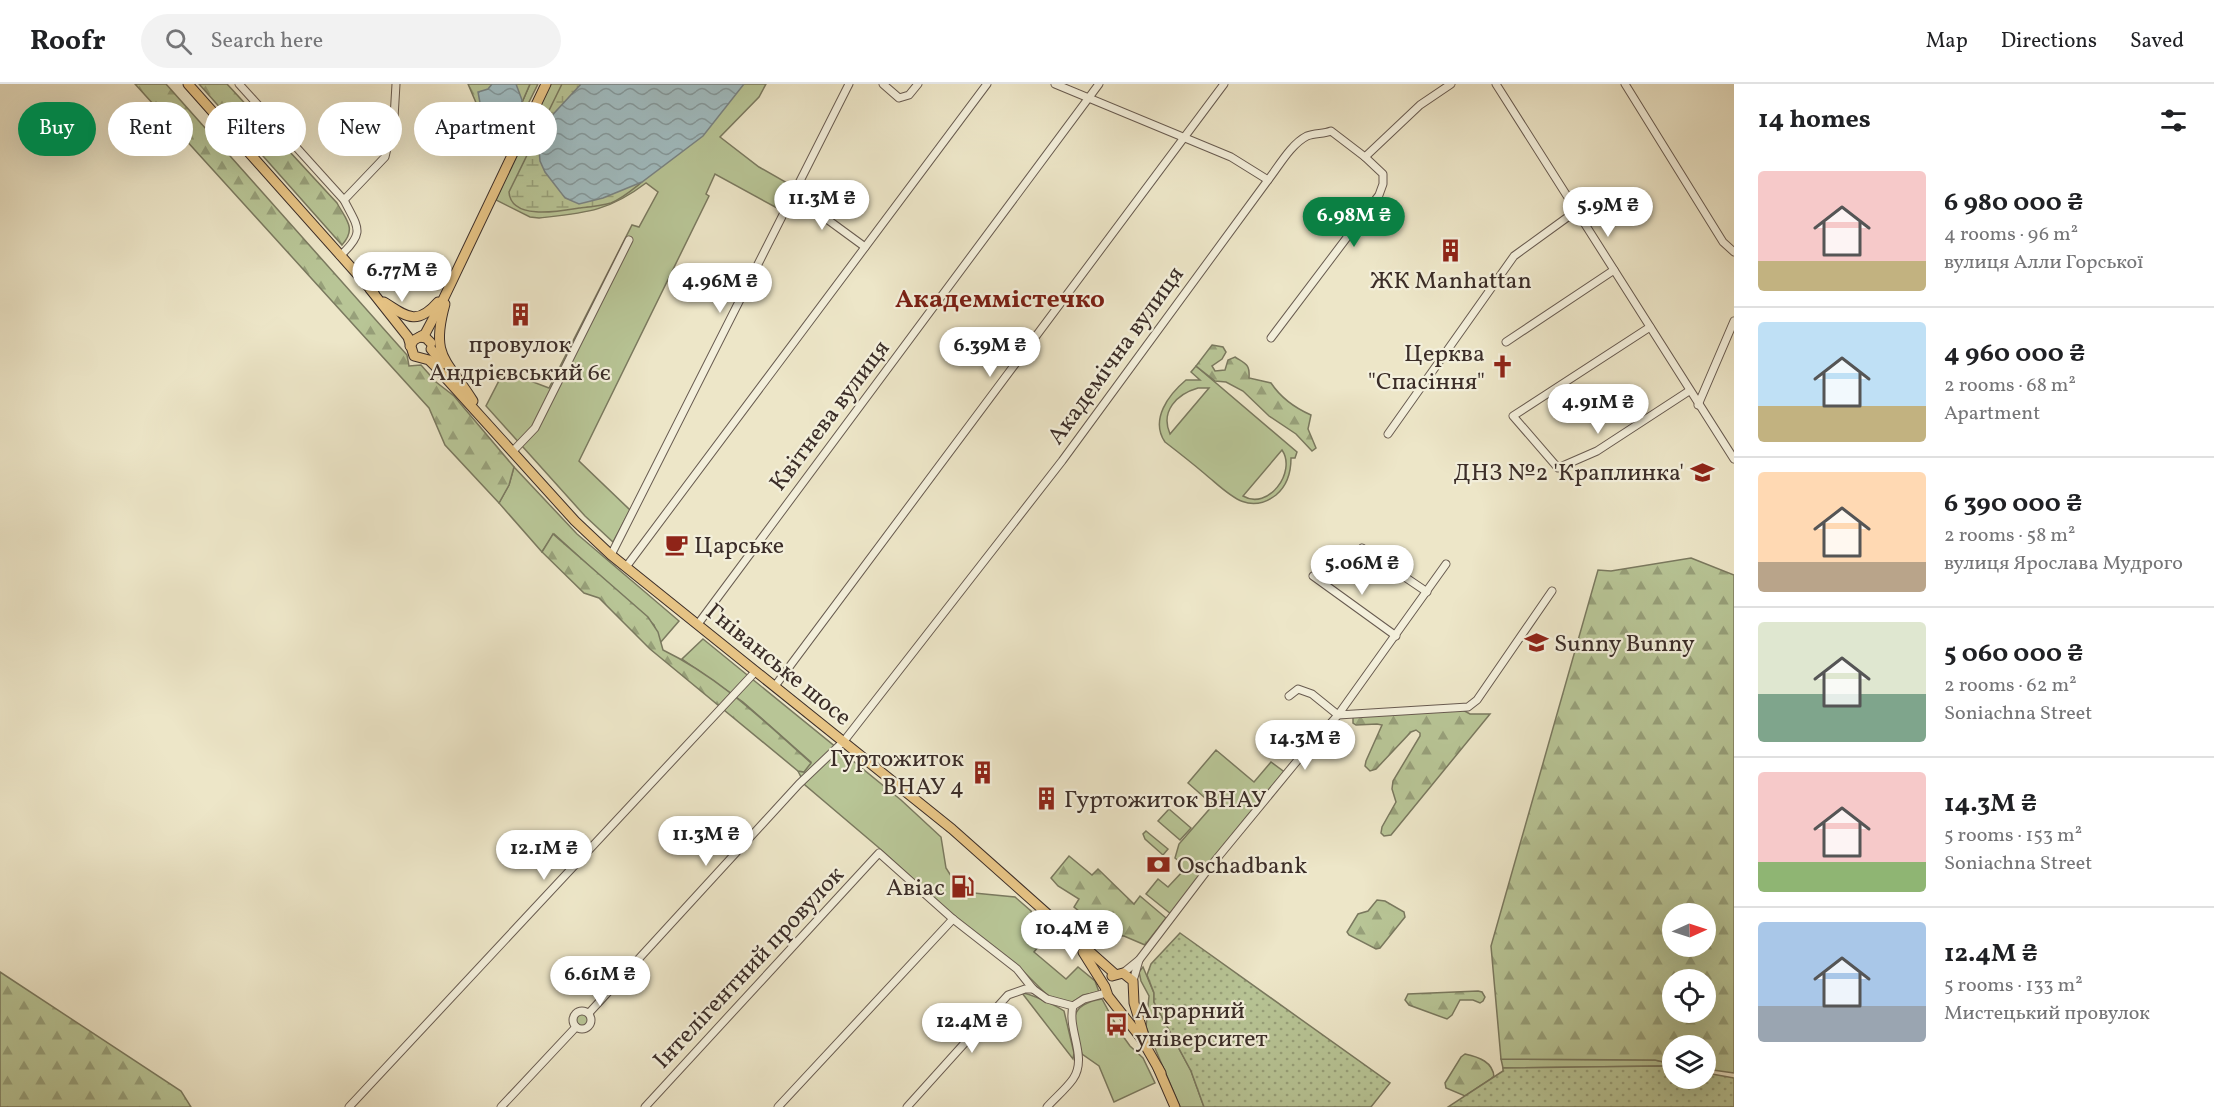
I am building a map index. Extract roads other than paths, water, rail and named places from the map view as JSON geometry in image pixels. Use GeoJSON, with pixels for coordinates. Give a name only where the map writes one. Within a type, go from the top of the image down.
{"type":"FeatureCollection","features":[{"type":"Feature","properties":{"kind":"main road"},"geometry":{"type":"LineString","coordinates":[[188,84],[412,335],[426,338],[431,346]]}},
{"type":"Feature","properties":{"kind":"main road"},"geometry":{"type":"LineString","coordinates":[[410,346],[418,337],[425,334],[442,302],[546,84]]}},
{"type":"Feature","properties":{"kind":"main road"},"geometry":{"type":"LineString","coordinates":[[381,300],[404,315],[416,317],[427,313],[449,288]]}},
{"type":"Feature","properties":{"kind":"main road"},"geometry":{"type":"LineString","coordinates":[[449,288],[439,327],[439,344],[443,358],[473,401]]}},
{"type":"Feature","properties":{"kind":"main road"},"geometry":{"type":"LineString","coordinates":[[370,289],[408,337],[412,353],[421,358],[428,356],[432,330],[442,302]]}},
{"type":"Feature","properties":{"kind":"main road","name":"Гніванське шосе"},"geometry":{"type":"LineString","coordinates":[[431,346],[489,425]]}},
{"type":"Feature","properties":{"kind":"main road","name":"Гніванське шосе"},"geometry":{"type":"LineString","coordinates":[[421,358],[434,365],[575,521],[611,555],[952,829],[1057,923],[1119,974],[1133,981],[1135,988],[1133,995],[1144,1036],[1175,1107]]}},
{"type":"Feature","properties":{"kind":"main road","name":"Гніванське шосе"},"geometry":{"type":"LineString","coordinates":[[1057,923],[1089,960],[1108,994],[1141,1038],[1161,1073]]}},
{"type":"Feature","properties":{"kind":"main road"},"geometry":{"type":"LineString","coordinates":[[1119,974],[1108,979],[1108,994],[1124,1002],[1133,995]]}},
{"type":"Feature","properties":{"kind":"street"},"geometry":{"type":"LineString","coordinates":[[239,84],[344,200],[358,227],[355,241],[340,256]]}},
{"type":"Feature","properties":{"kind":"street"},"geometry":{"type":"LineString","coordinates":[[344,200],[385,156],[393,128],[396,84]]}},
{"type":"Feature","properties":{"kind":"street"},"geometry":{"type":"LineString","coordinates":[[611,555],[849,84]]}},
{"type":"Feature","properties":{"kind":"street"},"geometry":{"type":"LineString","coordinates":[[883,84],[899,98],[909,95],[918,84]]}},
{"type":"Feature","properties":{"kind":"street"},"geometry":{"type":"LineString","coordinates":[[626,567],[987,84]]}},
{"type":"Feature","properties":{"kind":"street"},"geometry":{"type":"LineString","coordinates":[[1055,84],[1239,161],[1268,180]]}},
{"type":"Feature","properties":{"kind":"street","name":"Квітнева вулиця"},"geometry":{"type":"LineString","coordinates":[[698,624],[1099,84]]}},
{"type":"Feature","properties":{"kind":"street"},"geometry":{"type":"LineString","coordinates":[[775,686],[1224,84]]}},
{"type":"Feature","properties":{"kind":"street"},"geometry":{"type":"LineString","coordinates":[[1365,157],[1420,105],[1451,84]]}},
{"type":"Feature","properties":{"kind":"street"},"geometry":{"type":"LineString","coordinates":[[1496,84],[1734,459]]}},
{"type":"Feature","properties":{"kind":"street"},"geometry":{"type":"LineString","coordinates":[[1625,84],[1723,242],[1734,252]]}},
{"type":"Feature","properties":{"kind":"street","name":"Академічна вулиця"},"geometry":{"type":"LineString","coordinates":[[589,1013],[799,784],[844,741],[1062,461],[1298,142],[1309,135],[1331,131],[1383,174],[1383,184],[1379,195],[1271,338]]}},
{"type":"Feature","properties":{"kind":"street"},"geometry":{"type":"LineString","coordinates":[[794,195],[865,247]]}},
{"type":"Feature","properties":{"kind":"street"},"geometry":{"type":"LineString","coordinates":[[1388,434],[1514,256],[1576,211]]}},
{"type":"Feature","properties":{"kind":"street"},"geometry":{"type":"LineString","coordinates":[[513,451],[535,428],[629,240]]}},
{"type":"Feature","properties":{"kind":"street"},"geometry":{"type":"LineString","coordinates":[[1506,342],[1614,270]]}},
{"type":"Feature","properties":{"kind":"street"},"geometry":{"type":"LineString","coordinates":[[1698,405],[1734,321]]}},
{"type":"Feature","properties":{"kind":"street"},"geometry":{"type":"LineString","coordinates":[[1650,327],[1513,416],[1558,468],[1596,451],[1689,391]]}},
{"type":"Feature","properties":{"kind":"street"},"geometry":{"type":"LineString","coordinates":[[1362,548],[1427,592]]}},
{"type":"Feature","properties":{"kind":"street"},"geometry":{"type":"LineString","coordinates":[[1119,974],[1139,960],[1209,868],[1338,715],[1446,564]]}},
{"type":"Feature","properties":{"kind":"street"},"geometry":{"type":"LineString","coordinates":[[1313,576],[1396,636]]}},
{"type":"Feature","properties":{"kind":"street"},"geometry":{"type":"LineString","coordinates":[[1289,696],[1298,689],[1312,693],[1338,715],[1468,707],[1477,700],[1552,591]]}},
{"type":"Feature","properties":{"kind":"street"},"geometry":{"type":"LineString","coordinates":[[349,1107],[756,671]]}},
{"type":"Feature","properties":{"kind":"street","name":"Інтелігентний провулок"},"geometry":{"type":"LineString","coordinates":[[645,1107],[879,853],[953,919]]}},
{"type":"Feature","properties":{"kind":"street"},"geometry":{"type":"LineString","coordinates":[[778,1107],[953,919],[1017,969],[1033,989],[1047,999],[1073,1006]]}},
{"type":"Feature","properties":{"kind":"street"},"geometry":{"type":"LineString","coordinates":[[1133,981],[1139,960]]}},
{"type":"Feature","properties":{"kind":"street"},"geometry":{"type":"LineString","coordinates":[[907,1107],[1008,994],[1033,989]]}},
{"type":"Feature","properties":{"kind":"street"},"geometry":{"type":"LineString","coordinates":[[1047,1107],[1073,1079],[1078,1067],[1079,1058],[1070,1018],[1073,1006],[1084,999],[1108,994]]}},
{"type":"Feature","properties":{"kind":"street"},"geometry":{"type":"LineString","coordinates":[[581,1011],[589,1013],[592,1019],[588,1027],[581,1030],[576,1027],[573,1020],[575,1014],[581,1011]]}},
{"type":"Feature","properties":{"kind":"street"},"geometry":{"type":"LineString","coordinates":[[501,1107],[576,1027]]}},
{"type":"Feature","properties":{"kind":"water"},"geometry":{"type":"Polygon","coordinates":[[[492,84],[516,84],[522,102],[480,102],[478,92],[488,89],[492,84]]]}},
{"type":"Feature","properties":{"kind":"water"},"geometry":{"type":"Polygon","coordinates":[[[581,84],[744,84],[703,136],[642,182],[603,198],[579,204],[565,198],[545,172],[540,161],[540,156],[557,156],[557,110],[581,84]]]}},
{"type":"Feature","properties":{"kind":"place","name":"ЖК Manhattan"},"geometry":{"type":"Point","coordinates":[1451,250]}},
{"type":"Feature","properties":{"kind":"place","name":"провулок Андрієвський 6є"},"geometry":{"type":"Point","coordinates":[520,314]}},
{"type":"Feature","properties":{"kind":"place","name":"Церква \"Спасіння\""},"geometry":{"type":"Point","coordinates":[1503,367]}},
{"type":"Feature","properties":{"kind":"place","name":"ДНЗ №2 'Краплинка'"},"geometry":{"type":"Point","coordinates":[1702,472]}},
{"type":"Feature","properties":{"kind":"place","name":"Царське"},"geometry":{"type":"Point","coordinates":[676,545]}},
{"type":"Feature","properties":{"kind":"place","name":"Sunny Bunny"},"geometry":{"type":"Point","coordinates":[1536,643]}},
{"type":"Feature","properties":{"kind":"place","name":"Гуртожиток ВНАУ 4"},"geometry":{"type":"Point","coordinates":[982,772]}},
{"type":"Feature","properties":{"kind":"place","name":"Гуртожиток ВНАУ"},"geometry":{"type":"Point","coordinates":[1046,799]}},
{"type":"Feature","properties":{"kind":"place","name":"Oschadbank"},"geometry":{"type":"Point","coordinates":[1159,865]}},
{"type":"Feature","properties":{"kind":"place","name":"Авіас"},"geometry":{"type":"Point","coordinates":[963,887]}},
{"type":"Feature","properties":{"kind":"place","name":"Аграрний університет"},"geometry":{"type":"Point","coordinates":[1117,1024]}},
{"type":"Feature","properties":{"kind":"district","name":"Академмістечко"},"geometry":{"type":"Point","coordinates":[1000,298]}}]}
